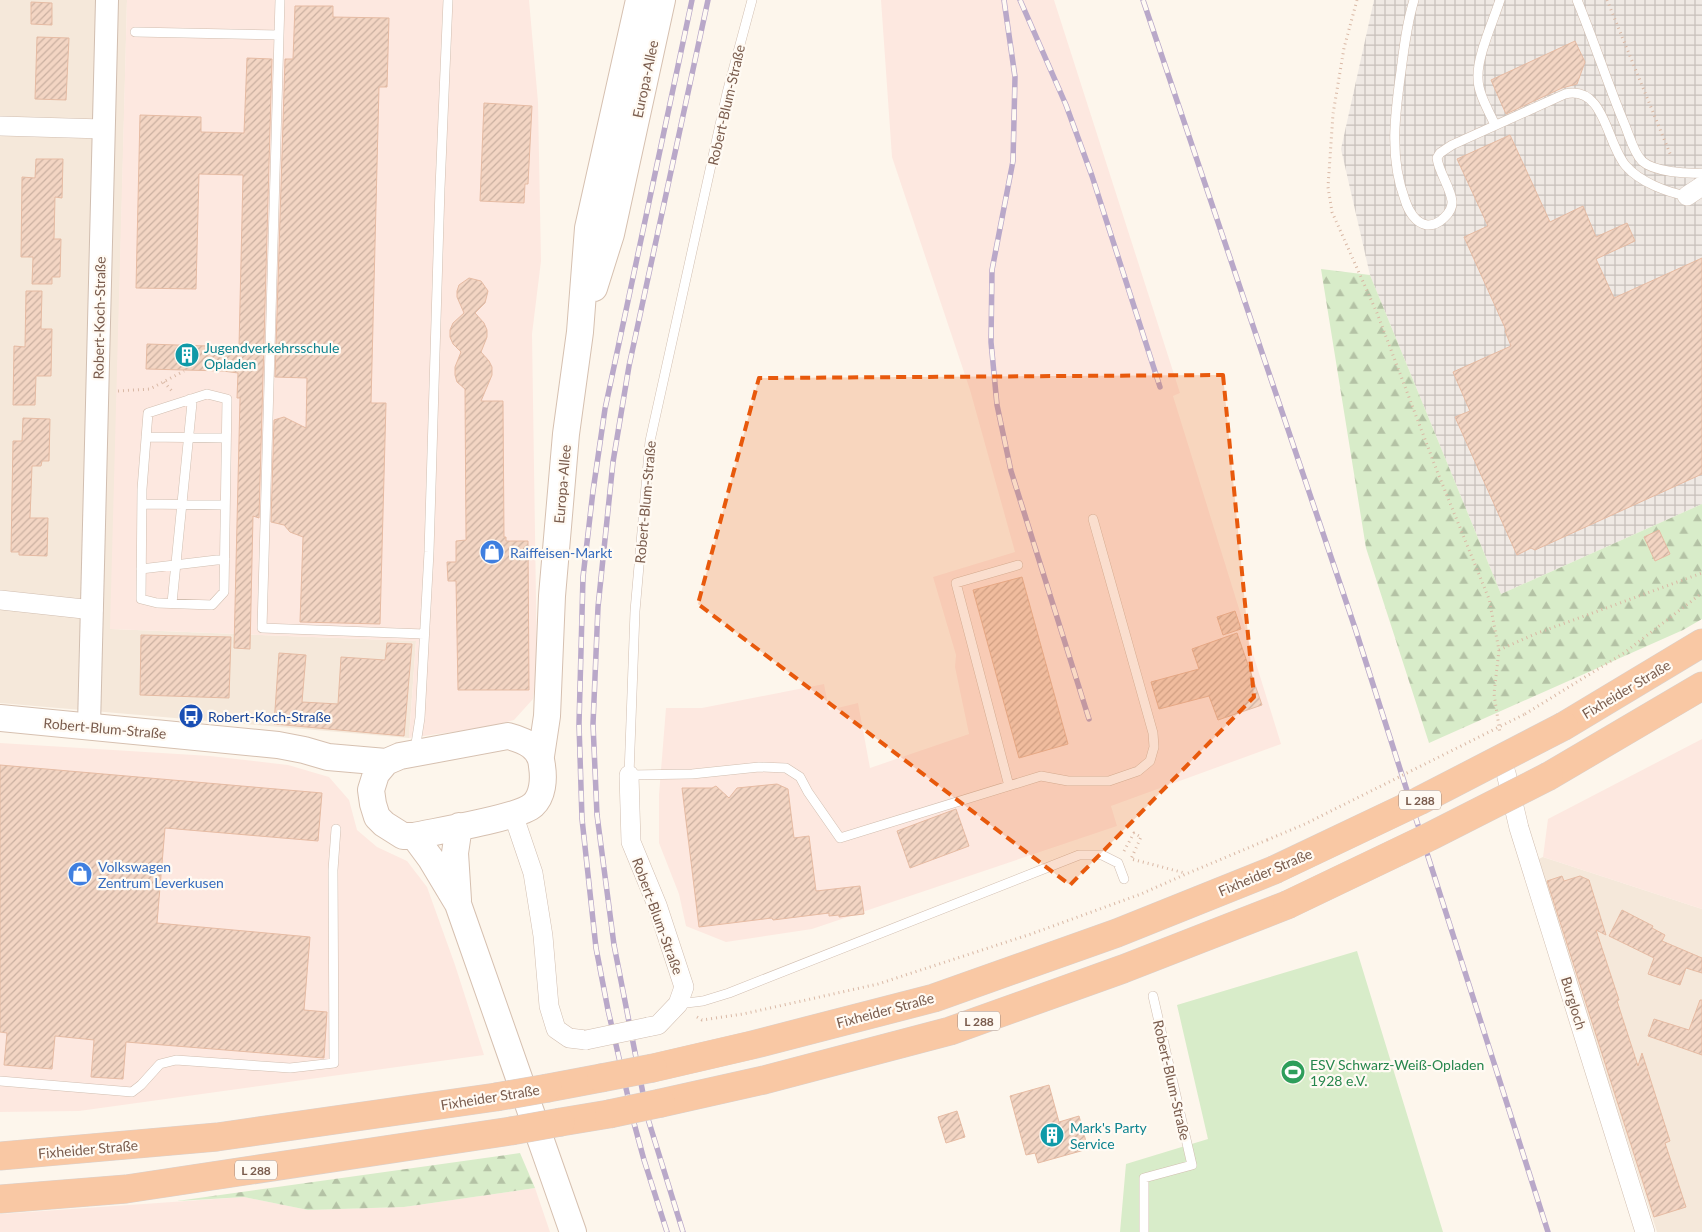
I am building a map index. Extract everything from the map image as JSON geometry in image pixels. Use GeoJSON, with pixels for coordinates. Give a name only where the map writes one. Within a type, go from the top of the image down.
{"type":"FeatureCollection","features":[{"type":"Feature","properties":{"kind":"highway","name":"Fixheider Straße"},"geometry":{"type":"LineString","coordinates":[[0,1156],[217,1137],[496,1097],[653,1068],[752,1045],[934,998],[1117,933],[1274,870],[1418,801],[1564,726],[1702,643]]}},
{"type":"Feature","properties":{"kind":"highway","name":"L 288"},"geometry":{"type":"LineString","coordinates":[[0,1199],[126,1189],[511,1131],[609,1114],[764,1080],[950,1031],[1124,969],[1287,905],[1429,837],[1549,776],[1702,686]]}},
{"type":"Feature","properties":{"kind":"main road","name":"Europa-Allee"},"geometry":{"type":"LineString","coordinates":[[414,836],[513,814],[533,805],[540,794],[543,777],[541,756],[547,724],[552,587],[566,434],[580,332],[588,228],[639,0]]}},
{"type":"Feature","properties":{"kind":"main road","name":"Europa-Allee"},"geometry":{"type":"LineString","coordinates":[[580,332],[611,234],[662,0]]}},
{"type":"Feature","properties":{"kind":"main road","name":"Europa-Allee"},"geometry":{"type":"LineString","coordinates":[[508,736],[534,718],[547,697]]}},
{"type":"Feature","properties":{"kind":"main road","name":"Robert-Blum-Straße"},"geometry":{"type":"LineString","coordinates":[[0,718],[278,745],[328,757],[386,762]]}},
{"type":"Feature","properties":{"kind":"main road"},"geometry":{"type":"LineString","coordinates":[[541,756],[535,748],[522,740],[508,736],[415,753],[400,756],[386,762],[376,774],[371,790],[376,817],[403,836],[414,836],[431,859],[458,904],[573,1232]]}},
{"type":"Feature","properties":{"kind":"main road","name":"Robert-Blum-Straße"},"geometry":{"type":"LineString","coordinates":[[328,757],[371,790]]}},
{"type":"Feature","properties":{"kind":"main road"},"geometry":{"type":"LineString","coordinates":[[458,904],[455,853],[459,826]]}},
{"type":"Feature","properties":{"kind":"street","name":"Robert-Koch-Straße"},"geometry":{"type":"LineString","coordinates":[[89,726],[107,0]]}},
{"type":"Feature","properties":{"kind":"street"},"geometry":{"type":"LineString","coordinates":[[0,126],[103,129]]}},
{"type":"Feature","properties":{"kind":"street"},"geometry":{"type":"LineString","coordinates":[[0,600],[93,610]]}},
{"type":"Feature","properties":{"kind":"street","name":"Burgloch"},"geometry":{"type":"LineString","coordinates":[[1506,773],[1519,828],[1645,1232]]}},
{"type":"Feature","properties":{"kind":"street","name":"Robert-Blum-Straße"},"geometry":{"type":"LineString","coordinates":[[629,775],[631,842],[657,905],[684,987],[678,1004]]}},
{"type":"Feature","properties":{"kind":"street"},"geometry":{"type":"LineString","coordinates":[[513,814],[534,873],[543,936],[549,1006],[556,1029],[569,1038],[586,1040],[658,1025],[678,1004]]}},
{"type":"Feature","properties":{"kind":"lane"},"geometry":{"type":"LineString","coordinates":[[280,0],[262,628],[424,634]]}},
{"type":"Feature","properties":{"kind":"lane"},"geometry":{"type":"LineString","coordinates":[[415,753],[420,718],[424,634],[448,0]]}},
{"type":"Feature","properties":{"kind":"lane","name":"Robert-Blum-Straße"},"geometry":{"type":"LineString","coordinates":[[629,775],[635,611],[650,441],[728,93],[752,0]]}},
{"type":"Feature","properties":{"kind":"lane"},"geometry":{"type":"LineString","coordinates":[[1414,0],[1408,20],[1396,113],[1395,150],[1398,177],[1405,201],[1417,220],[1426,225],[1433,224],[1446,216],[1452,207],[1447,187],[1438,169],[1437,158],[1440,153],[1452,145],[1565,94],[1579,92],[1593,100],[1598,107],[1617,154],[1627,167],[1655,186],[1670,193],[1694,191]]}},
{"type":"Feature","properties":{"kind":"lane"},"geometry":{"type":"LineString","coordinates":[[1495,125],[1481,92],[1478,78],[1480,61],[1500,0]]}},
{"type":"Feature","properties":{"kind":"lane"},"geometry":{"type":"LineString","coordinates":[[1577,0],[1633,145],[1642,161],[1674,172],[1702,173]]}},
{"type":"Feature","properties":{"kind":"lane"},"geometry":{"type":"LineString","coordinates":[[135,32],[279,35]]}},
{"type":"Feature","properties":{"kind":"lane"},"geometry":{"type":"LineString","coordinates":[[207,394],[226,399],[224,592],[212,605],[156,603],[140,600],[142,504],[146,437],[148,414],[207,394]]}},
{"type":"Feature","properties":{"kind":"lane"},"geometry":{"type":"LineString","coordinates":[[172,603],[192,403],[190,399]]}},
{"type":"Feature","properties":{"kind":"lane"},"geometry":{"type":"LineString","coordinates":[[146,437],[226,438]]}},
{"type":"Feature","properties":{"kind":"lane"},"geometry":{"type":"LineString","coordinates":[[142,504],[225,505]]}},
{"type":"Feature","properties":{"kind":"lane"},"geometry":{"type":"LineString","coordinates":[[629,775],[692,774],[759,767],[786,768],[800,777],[808,792],[840,838],[1041,776],[1068,781],[1109,782],[1138,771],[1150,761],[1154,747],[1153,733],[1093,519]]}},
{"type":"Feature","properties":{"kind":"lane"},"geometry":{"type":"LineString","coordinates":[[141,569],[225,559]]}},
{"type":"Feature","properties":{"kind":"lane"},"geometry":{"type":"LineString","coordinates":[[1009,786],[956,583],[1018,565]]}},
{"type":"Feature","properties":{"kind":"lane"},"geometry":{"type":"LineString","coordinates":[[0,1081],[132,1092],[160,1064],[176,1060],[290,1068],[334,1063],[333,870],[336,829]]}},
{"type":"Feature","properties":{"kind":"lane"},"geometry":{"type":"LineString","coordinates":[[678,1004],[703,1001],[729,993],[1078,855],[1102,855],[1118,863],[1124,879]]}},
{"type":"Feature","properties":{"kind":"lane","name":"Robert-Blum-Straße"},"geometry":{"type":"LineString","coordinates":[[1144,1232],[1144,1178],[1192,1165],[1153,996]]}},
{"type":"Feature","properties":{"kind":"path"},"geometry":{"type":"LineString","coordinates":[[1356,0],[1344,48],[1333,114],[1328,187],[1332,212],[1377,313],[1437,471],[1489,599],[1499,650],[1494,694],[1506,773]]}},
{"type":"Feature","properties":{"kind":"path"},"geometry":{"type":"LineString","coordinates":[[1607,0],[1670,155],[1674,172]]}},
{"type":"Feature","properties":{"kind":"path"},"geometry":{"type":"LineString","coordinates":[[97,392],[150,389],[184,371]]}},
{"type":"Feature","properties":{"kind":"path"},"geometry":{"type":"LineString","coordinates":[[1499,650],[1536,634],[1702,573]]}},
{"type":"Feature","properties":{"kind":"path"},"geometry":{"type":"LineString","coordinates":[[678,1004],[702,1020],[743,1014],[878,984],[1141,894],[1305,824],[1525,714],[1624,653],[1702,593]]}},
{"type":"Feature","properties":{"kind":"path"},"geometry":{"type":"LineString","coordinates":[[1118,863],[1134,833],[1141,837],[1131,859],[1186,874]]}},
{"type":"Feature","properties":{"kind":"highlighted area"},"geometry":{"type":"Polygon","coordinates":[[[1223,375],[1254,697],[1070,885],[698,604],[759,378],[1223,375]]]}},
{"type":"Feature","properties":{"kind":"shaded area"},"geometry":{"type":"Polygon","coordinates":[[[0,0],[127,0],[111,629],[416,641],[409,738],[0,703],[0,0]]]}},
{"type":"Feature","properties":{"kind":"shaded area"},"geometry":{"type":"Polygon","coordinates":[[[127,0],[529,0],[538,102],[541,261],[532,334],[537,666],[533,699],[514,720],[488,727],[409,738],[416,641],[110,629],[127,0]]]}},
{"type":"Feature","properties":{"kind":"shaded area"},"geometry":{"type":"Polygon","coordinates":[[[881,0],[1054,0],[1180,393],[1173,396],[1281,744],[1111,806],[1117,826],[812,929],[726,942],[686,926],[679,894],[659,843],[659,795],[666,708],[702,708],[824,684],[829,710],[858,703],[870,768],[969,734],[955,667],[956,655],[933,577],[1015,552],[970,390],[892,157],[881,0]]]}},
{"type":"Feature","properties":{"kind":"shaded area"},"geometry":{"type":"Polygon","coordinates":[[[1374,0],[1702,0],[1702,504],[1501,594],[1370,275],[1341,149],[1374,0]]]}},
{"type":"Feature","properties":{"kind":"shaded area"},"geometry":{"type":"Polygon","coordinates":[[[1702,739],[1702,909],[1543,857],[1548,819],[1702,739]]]}},
{"type":"Feature","properties":{"kind":"shaded area"},"geometry":{"type":"Polygon","coordinates":[[[0,743],[210,756],[288,765],[329,777],[349,800],[357,830],[377,847],[407,861],[427,887],[484,1055],[79,1111],[0,1112],[0,743]]]}},
{"type":"Feature","properties":{"kind":"shaded area"},"geometry":{"type":"Polygon","coordinates":[[[1543,857],[1702,909],[1702,1232],[1657,1232],[1536,860],[1543,857]]]}},
{"type":"Feature","properties":{"kind":"shaded area"},"geometry":{"type":"Polygon","coordinates":[[[535,1188],[550,1232],[0,1232],[0,1214],[244,1197],[308,1210],[404,1207],[535,1188]]]}},
{"type":"Feature","properties":{"kind":"green space"},"geometry":{"type":"Polygon","coordinates":[[[1321,269],[1370,275],[1501,594],[1702,504],[1702,619],[1683,630],[1429,743],[1366,548],[1321,269]]]}},
{"type":"Feature","properties":{"kind":"green space","name":"ESV Schwarz-Weiß-Opladen 1928 e.V."},"geometry":{"type":"Polygon","coordinates":[[[1357,951],[1443,1232],[1120,1232],[1126,1164],[1208,1139],[1177,1005],[1357,951]]]}},
{"type":"Feature","properties":{"kind":"green space"},"geometry":{"type":"Polygon","coordinates":[[[520,1153],[535,1188],[404,1207],[308,1210],[244,1197],[177,1201],[520,1153]]]}},
{"type":"Feature","properties":{"kind":"building"},"geometry":{"type":"Polygon","coordinates":[[[31,2],[52,3],[52,25],[31,24],[31,2]]]}},
{"type":"Feature","properties":{"kind":"building"},"geometry":{"type":"Polygon","coordinates":[[[295,6],[333,6],[333,17],[389,18],[387,87],[379,87],[371,403],[386,403],[380,624],[300,622],[303,537],[290,532],[284,525],[271,522],[274,420],[284,417],[306,428],[307,378],[275,377],[285,59],[293,59],[295,6]]]}},
{"type":"Feature","properties":{"kind":"building"},"geometry":{"type":"Polygon","coordinates":[[[37,37],[69,38],[66,100],[35,99],[37,37]]]}},
{"type":"Feature","properties":{"kind":"building"},"geometry":{"type":"Polygon","coordinates":[[[1575,41],[1585,62],[1577,84],[1562,88],[1506,114],[1491,80],[1575,41]]]}},
{"type":"Feature","properties":{"kind":"building"},"geometry":{"type":"Polygon","coordinates":[[[247,58],[272,59],[259,518],[253,516],[250,649],[234,648],[240,398],[237,398],[238,373],[146,369],[147,344],[239,347],[243,175],[199,174],[196,289],[136,288],[140,115],[201,117],[201,132],[244,133],[247,58]]]}},
{"type":"Feature","properties":{"kind":"building"},"geometry":{"type":"Polygon","coordinates":[[[484,103],[532,106],[528,184],[525,184],[524,203],[480,201],[484,103]]]}},
{"type":"Feature","properties":{"kind":"building"},"geometry":{"type":"Polygon","coordinates":[[[1510,135],[1550,222],[1583,206],[1596,237],[1627,223],[1635,241],[1596,259],[1614,298],[1702,258],[1702,474],[1535,550],[1531,548],[1517,555],[1455,417],[1470,411],[1453,372],[1511,346],[1506,330],[1464,237],[1488,226],[1457,159],[1510,135]]]}},
{"type":"Feature","properties":{"kind":"building"},"geometry":{"type":"Polygon","coordinates":[[[36,159],[63,159],[62,198],[55,197],[54,239],[61,239],[60,277],[52,277],[52,284],[32,284],[33,257],[21,257],[22,177],[35,178],[36,159]]]}},
{"type":"Feature","properties":{"kind":"building","name":"Raiffeisen-Markt"},"geometry":{"type":"Polygon","coordinates":[[[469,278],[481,281],[488,291],[485,303],[475,313],[484,323],[487,330],[487,337],[481,352],[492,367],[492,375],[481,401],[503,401],[504,537],[506,537],[506,541],[528,541],[529,690],[458,690],[456,581],[448,581],[447,562],[456,562],[456,541],[466,540],[465,389],[457,382],[455,375],[455,367],[461,352],[453,344],[450,330],[453,323],[464,313],[457,297],[457,291],[459,285],[469,278]]]}},
{"type":"Feature","properties":{"kind":"building"},"geometry":{"type":"Polygon","coordinates":[[[26,291],[42,291],[41,329],[52,329],[51,376],[36,376],[35,405],[13,405],[14,346],[25,347],[26,291]]]}},
{"type":"Feature","properties":{"kind":"building"},"geometry":{"type":"Polygon","coordinates":[[[23,418],[50,419],[49,461],[42,461],[41,466],[32,466],[30,518],[48,518],[47,556],[19,555],[19,552],[11,552],[13,441],[22,441],[23,418]]]}},
{"type":"Feature","properties":{"kind":"building"},"geometry":{"type":"Polygon","coordinates":[[[1659,530],[1670,554],[1655,561],[1644,537],[1659,530]]]}},
{"type":"Feature","properties":{"kind":"building"},"geometry":{"type":"Polygon","coordinates":[[[1022,577],[1068,744],[1019,758],[973,590],[1022,577]]]}},
{"type":"Feature","properties":{"kind":"building"},"geometry":{"type":"Polygon","coordinates":[[[1235,611],[1241,629],[1223,635],[1217,617],[1235,611]]]}},
{"type":"Feature","properties":{"kind":"building"},"geometry":{"type":"Polygon","coordinates":[[[1237,633],[1262,705],[1218,720],[1209,696],[1159,709],[1151,682],[1199,669],[1192,649],[1237,633]]]}},
{"type":"Feature","properties":{"kind":"building"},"geometry":{"type":"Polygon","coordinates":[[[141,635],[231,637],[229,698],[140,695],[141,635]]]}},
{"type":"Feature","properties":{"kind":"building"},"geometry":{"type":"Polygon","coordinates":[[[387,643],[412,644],[404,736],[274,724],[279,653],[306,655],[302,702],[338,704],[341,657],[385,660],[387,643]]]}},
{"type":"Feature","properties":{"kind":"building"},"geometry":{"type":"Polygon","coordinates":[[[0,765],[322,793],[318,841],[165,828],[157,923],[310,937],[304,1010],[327,1012],[324,1058],[126,1042],[123,1079],[91,1077],[94,1040],[55,1036],[52,1069],[4,1065],[7,1033],[0,1032],[0,765]]]}},
{"type":"Feature","properties":{"kind":"building"},"geometry":{"type":"Polygon","coordinates":[[[777,784],[788,789],[794,838],[809,836],[816,891],[860,886],[864,914],[839,917],[839,915],[829,916],[829,913],[699,927],[682,788],[712,788],[716,786],[729,798],[737,788],[777,784]]]}},
{"type":"Feature","properties":{"kind":"building"},"geometry":{"type":"Polygon","coordinates":[[[956,809],[969,846],[910,868],[897,831],[956,809]]]}},
{"type":"Feature","properties":{"kind":"building"},"geometry":{"type":"Polygon","coordinates":[[[1562,876],[1564,881],[1580,876],[1589,880],[1606,935],[1596,930],[1619,1000],[1617,1001],[1638,1066],[1642,1053],[1670,1141],[1665,1143],[1686,1207],[1654,1217],[1547,881],[1562,876]]]}},
{"type":"Feature","properties":{"kind":"building"},"geometry":{"type":"Polygon","coordinates":[[[1622,910],[1653,926],[1652,928],[1665,935],[1662,941],[1702,958],[1702,973],[1686,968],[1680,985],[1648,974],[1654,958],[1609,936],[1622,910]]]}},
{"type":"Feature","properties":{"kind":"building"},"geometry":{"type":"Polygon","coordinates":[[[1700,1000],[1702,1000],[1702,1055],[1648,1036],[1654,1019],[1689,1030],[1700,1000]]]}},
{"type":"Feature","properties":{"kind":"building","name":"Mark's Party Service"},"geometry":{"type":"Polygon","coordinates":[[[1049,1085],[1059,1122],[1079,1116],[1088,1149],[1038,1163],[1035,1153],[1026,1155],[1010,1096],[1049,1085]]]}},
{"type":"Feature","properties":{"kind":"building"},"geometry":{"type":"Polygon","coordinates":[[[957,1111],[965,1137],[946,1143],[938,1117],[957,1111]]]}},
{"type":"Feature","properties":{"kind":"railway"},"geometry":{"type":"LineString","coordinates":[[667,1232],[634,1123],[596,948],[582,819],[579,724],[583,577],[605,409],[692,0]]}},
{"type":"Feature","properties":{"kind":"railway"},"geometry":{"type":"LineString","coordinates":[[683,1232],[648,1119],[614,945],[597,815],[593,724],[598,607],[613,462],[629,366],[708,0]]}},
{"type":"Feature","properties":{"kind":"railway"},"geometry":{"type":"LineString","coordinates":[[1004,0],[1015,77],[1013,161],[992,270],[991,342],[997,405],[1011,471],[1089,719]]}},
{"type":"Feature","properties":{"kind":"railway"},"geometry":{"type":"LineString","coordinates":[[1020,0],[1066,105],[1092,176],[1160,387]]}},
{"type":"Feature","properties":{"kind":"railway"},"geometry":{"type":"LineString","coordinates":[[1143,0],[1355,628],[1548,1232]]}},
{"type":"Feature","properties":{"kind":"place","name":"Jugendverkehrsschule Opladen"},"geometry":{"type":"Point","coordinates":[187,355]}},
{"type":"Feature","properties":{"kind":"place","name":"Raiffeisen-Markt"},"geometry":{"type":"Point","coordinates":[492,552]}},
{"type":"Feature","properties":{"kind":"place","name":"Robert-Koch-Straße"},"geometry":{"type":"Point","coordinates":[191,716]}},
{"type":"Feature","properties":{"kind":"place","name":"Volkswagen Zentrum Leverkusen"},"geometry":{"type":"Point","coordinates":[80,874]}},
{"type":"Feature","properties":{"kind":"place","name":"ESV Schwarz-Weiß-Opladen 1928 e.V."},"geometry":{"type":"Point","coordinates":[1293,1072]}},
{"type":"Feature","properties":{"kind":"place","name":"Mark's Party Service"},"geometry":{"type":"Point","coordinates":[1052,1135]}}]}
